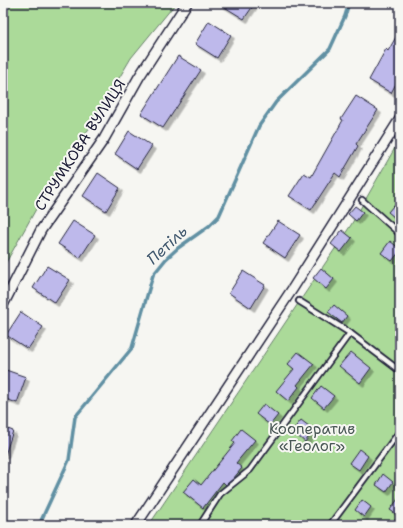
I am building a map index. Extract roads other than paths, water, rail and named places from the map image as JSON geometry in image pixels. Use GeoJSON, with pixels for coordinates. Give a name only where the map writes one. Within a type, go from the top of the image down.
{"type":"FeatureCollection","features":[{"type":"Feature","properties":{"kind":"street","name":"СТРУМКОВА ВУЛИЦЯ"},"geometry":{"type":"LineString","coordinates":[[3,305],[41,230],[104,139],[140,77],[187,3]]}},
{"type":"Feature","properties":{"kind":"street"},"geometry":{"type":"LineString","coordinates":[[136,525],[293,288],[400,119]]}},
{"type":"Feature","properties":{"kind":"lane"},"geometry":{"type":"LineString","coordinates":[[362,200],[400,234]]}},
{"type":"Feature","properties":{"kind":"lane"},"geometry":{"type":"LineString","coordinates":[[299,301],[350,333],[400,371]]}},
{"type":"Feature","properties":{"kind":"lane"},"geometry":{"type":"LineString","coordinates":[[200,525],[220,494],[250,470],[350,333]]}},
{"type":"Feature","properties":{"kind":"lane"},"geometry":{"type":"LineString","coordinates":[[330,525],[400,431]]}},
{"type":"Feature","properties":{"kind":"waterway","name":"Петіль"},"geometry":{"type":"LineString","coordinates":[[39,525],[69,460],[75,417],[132,348],[153,275],[166,259],[178,248],[209,226],[219,216],[259,126],[276,102],[330,49],[345,16],[349,3]]}},
{"type":"Feature","properties":{"kind":"park label","name":"Кооператив «Геолог»"},"geometry":{"type":"Point","coordinates":[312,438]}}]}
